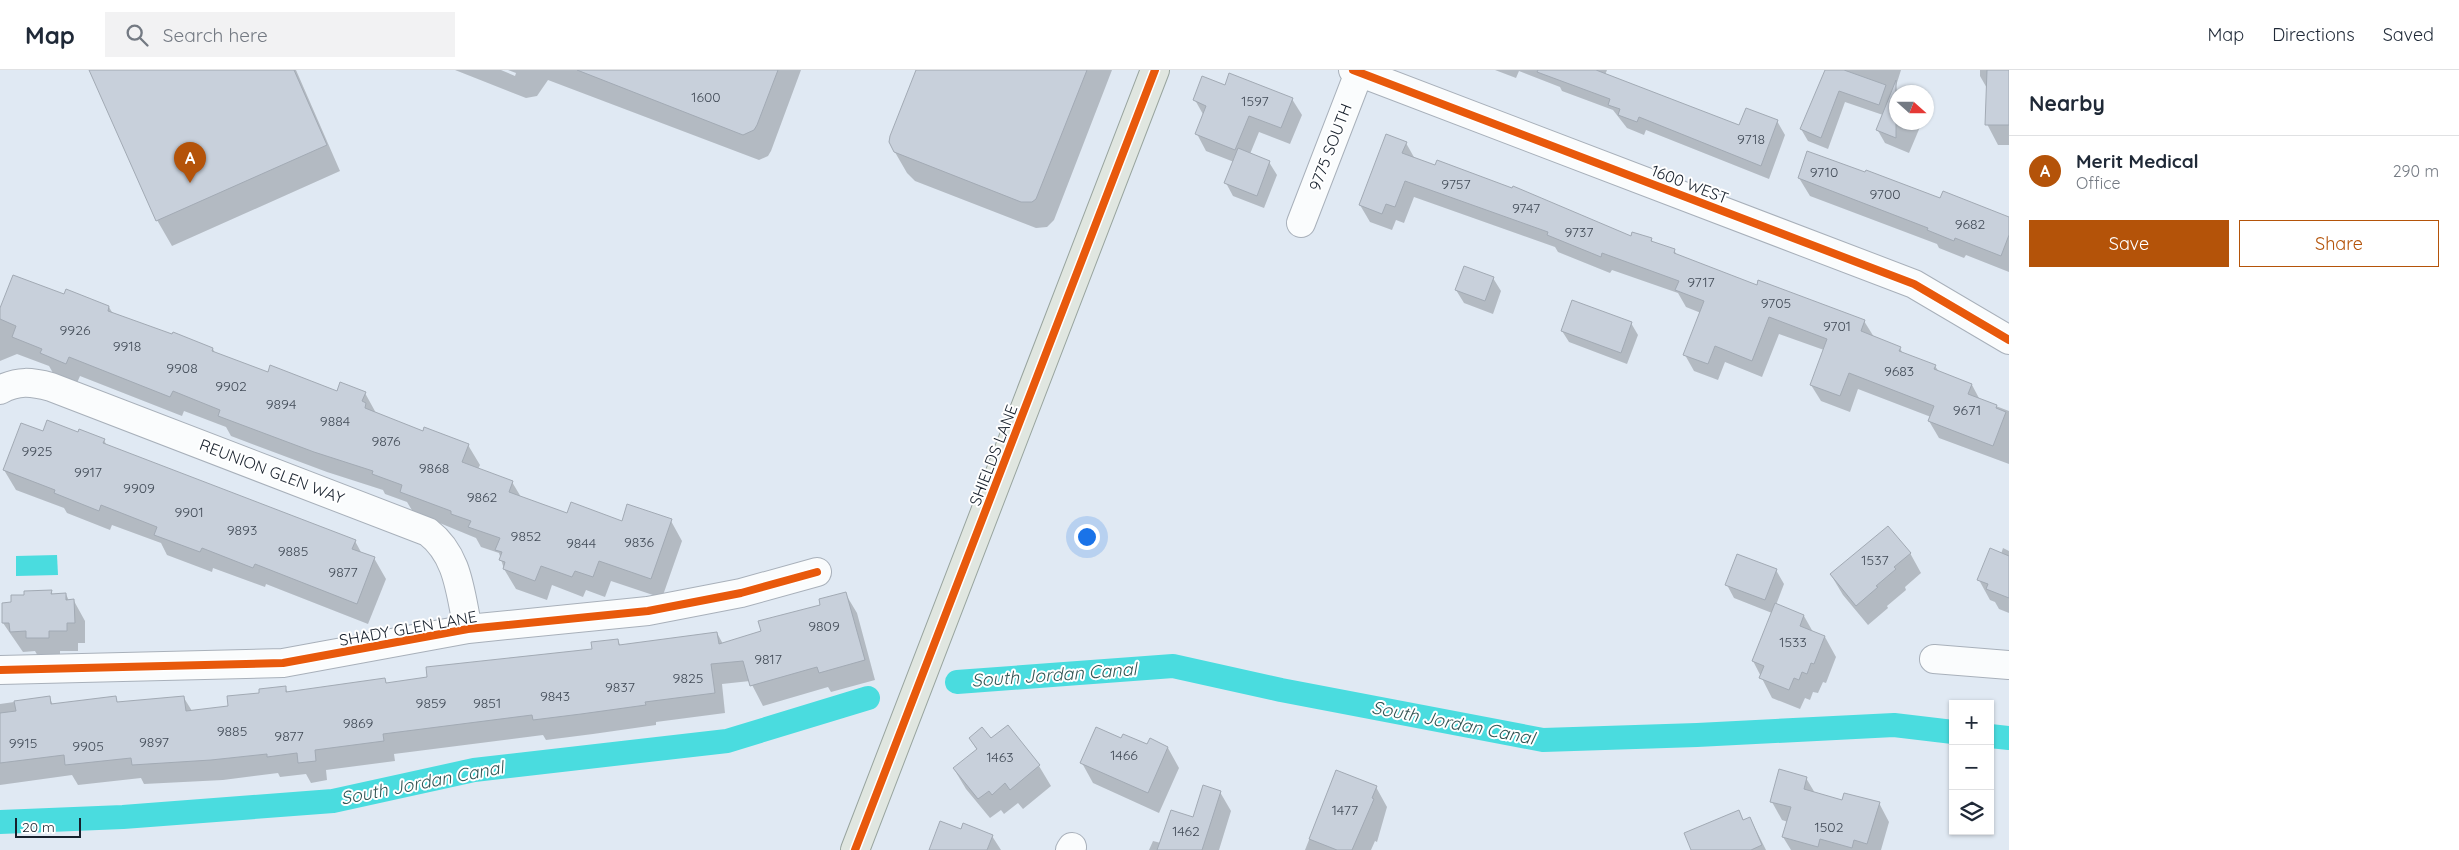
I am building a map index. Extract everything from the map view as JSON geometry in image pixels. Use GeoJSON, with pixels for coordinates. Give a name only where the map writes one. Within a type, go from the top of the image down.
{"type":"FeatureCollection","features":[{"type":"Feature","properties":{"kind":"main road","name":"SHIELDS LANE"},"geometry":{"type":"LineString","coordinates":[[855,850],[1155,70]]}},
{"type":"Feature","properties":{"kind":"street","name":"9775 SOUTH"},"geometry":{"type":"LineString","coordinates":[[1301,223],[1358,71]]}},
{"type":"Feature","properties":{"kind":"street","name":"1600 WEST"},"geometry":{"type":"LineString","coordinates":[[1358,71],[1914,284],[2009,340]]}},
{"type":"Feature","properties":{"kind":"street","name":"REUNION GLEN WAY"},"geometry":{"type":"LineString","coordinates":[[6,387],[26,382],[51,387],[428,532],[440,541],[450,554],[468,629]]}},
{"type":"Feature","properties":{"kind":"street","name":"SHADY GLEN LANE"},"geometry":{"type":"LineString","coordinates":[[0,670],[283,663],[468,629],[648,612],[741,593],[817,572]]}},
{"type":"Feature","properties":{"kind":"street"},"geometry":{"type":"LineString","coordinates":[[1934,659],[2009,665]]}},
{"type":"Feature","properties":{"kind":"water"},"geometry":{"type":"Polygon","coordinates":[[[57,555],[58,575],[16,576],[16,556],[57,555]]]}},
{"type":"Feature","properties":{"kind":"building"},"geometry":{"type":"Polygon","coordinates":[[[89,70],[294,70],[327,145],[156,221],[89,70]]]}},
{"type":"Feature","properties":{"kind":"building"},"geometry":{"type":"Polygon","coordinates":[[[577,70],[778,70],[757,125],[754,130],[743,135],[577,70]]]}},
{"type":"Feature","properties":{"kind":"building"},"geometry":{"type":"Polygon","coordinates":[[[916,70],[1087,70],[1036,199],[1032,202],[1021,202],[894,152],[889,142],[890,136],[916,70]]]}},
{"type":"Feature","properties":{"kind":"building"},"geometry":{"type":"Polygon","coordinates":[[[1538,70],[1596,70],[1739,125],[1746,108],[1778,120],[1761,166],[1639,117],[1637,122],[1618,115],[1620,109],[1608,105],[1610,99],[1537,72],[1538,70]]]}},
{"type":"Feature","properties":{"kind":"building"},"geometry":{"type":"Polygon","coordinates":[[[1825,70],[1844,70],[1886,85],[1879,105],[1839,91],[1821,138],[1800,129],[1825,70]]]}},
{"type":"Feature","properties":{"kind":"building"},"geometry":{"type":"Polygon","coordinates":[[[1987,70],[2009,70],[2009,125],[1985,125],[1987,70]]]}},
{"type":"Feature","properties":{"kind":"building"},"geometry":{"type":"Polygon","coordinates":[[[1229,73],[1293,98],[1281,128],[1249,116],[1235,150],[1195,134],[1206,106],[1193,100],[1202,76],[1225,85],[1229,73]]]}},
{"type":"Feature","properties":{"kind":"building"},"geometry":{"type":"Polygon","coordinates":[[[1889,98],[1889,130],[1896,130],[1896,138],[1876,130],[1889,98]]]}},
{"type":"Feature","properties":{"kind":"building"},"geometry":{"type":"Polygon","coordinates":[[[1386,134],[1407,142],[1402,153],[1435,165],[1437,160],[1512,188],[1513,186],[1631,236],[1632,232],[1652,238],[1651,241],[1675,249],[1674,253],[1757,285],[1758,280],[1865,320],[1861,331],[1901,347],[1899,351],[1936,365],[1934,369],[1972,384],[1968,394],[1997,405],[1996,408],[2006,412],[1993,446],[1928,421],[1934,406],[1849,373],[1840,396],[1810,385],[1827,339],[1769,317],[1752,361],[1715,346],[1708,364],[1683,355],[1704,301],[1675,290],[1679,281],[1602,253],[1601,257],[1547,235],[1548,232],[1405,181],[1395,207],[1386,204],[1382,214],[1359,205],[1386,134]]]}},
{"type":"Feature","properties":{"kind":"building"},"geometry":{"type":"Polygon","coordinates":[[[1238,148],[1270,161],[1257,196],[1224,183],[1238,148]]]}},
{"type":"Feature","properties":{"kind":"building"},"geometry":{"type":"Polygon","coordinates":[[[1807,151],[1865,172],[1866,170],[1940,198],[1943,191],[2009,217],[2009,235],[2001,256],[1955,238],[1954,241],[1927,230],[1928,228],[1798,178],[1807,151]]]}},
{"type":"Feature","properties":{"kind":"building"},"geometry":{"type":"Polygon","coordinates":[[[1464,266],[1494,277],[1485,301],[1455,290],[1464,266]]]}},
{"type":"Feature","properties":{"kind":"building"},"geometry":{"type":"Polygon","coordinates":[[[13,275],[64,294],[66,289],[109,306],[108,311],[172,334],[173,332],[213,348],[212,351],[268,372],[270,365],[337,391],[340,382],[366,392],[362,401],[366,403],[365,408],[423,431],[424,427],[469,444],[462,462],[513,481],[509,492],[567,513],[571,502],[622,521],[627,504],[672,519],[651,579],[599,561],[593,577],[575,571],[572,577],[541,566],[535,581],[503,569],[505,562],[499,560],[502,552],[495,550],[500,538],[468,527],[471,521],[451,514],[451,511],[400,492],[402,485],[372,474],[373,471],[314,452],[218,416],[220,410],[173,391],[170,397],[69,357],[66,364],[40,353],[42,349],[12,337],[16,326],[0,319],[0,308],[13,275]]]}},
{"type":"Feature","properties":{"kind":"building"},"geometry":{"type":"Polygon","coordinates":[[[1572,300],[1632,322],[1621,353],[1561,331],[1572,300]]]}},
{"type":"Feature","properties":{"kind":"building"},"geometry":{"type":"Polygon","coordinates":[[[47,420],[78,432],[79,429],[105,439],[103,443],[356,540],[352,549],[375,557],[357,604],[255,564],[253,568],[202,548],[200,552],[154,535],[157,527],[101,505],[99,511],[54,493],[55,490],[3,470],[21,423],[43,431],[47,420]]]}},
{"type":"Feature","properties":{"kind":"building"},"geometry":{"type":"Polygon","coordinates":[[[1888,526],[1911,553],[1894,567],[1896,569],[1856,606],[1830,574],[1888,526]]]}},
{"type":"Feature","properties":{"kind":"building"},"geometry":{"type":"Polygon","coordinates":[[[1990,548],[2009,556],[2009,598],[1986,589],[1988,584],[1977,580],[1990,548]]]}},
{"type":"Feature","properties":{"kind":"building"},"geometry":{"type":"Polygon","coordinates":[[[1737,554],[1777,569],[1765,600],[1725,585],[1737,554]]]}},
{"type":"Feature","properties":{"kind":"building"},"geometry":{"type":"Polygon","coordinates":[[[52,590],[51,594],[66,593],[66,600],[74,599],[75,623],[67,623],[67,631],[49,631],[49,638],[26,638],[26,631],[10,632],[9,623],[2,623],[2,603],[11,602],[11,595],[24,595],[24,591],[52,590]]]}},
{"type":"Feature","properties":{"kind":"building"},"geometry":{"type":"Polygon","coordinates":[[[846,592],[865,660],[819,673],[817,667],[750,686],[743,661],[711,664],[715,693],[645,702],[646,705],[533,720],[532,715],[383,734],[384,741],[315,750],[316,761],[298,763],[297,753],[267,757],[267,754],[132,765],[131,758],[65,765],[64,755],[0,763],[0,713],[16,711],[14,701],[50,696],[51,704],[116,696],[117,702],[184,696],[186,711],[228,706],[227,696],[259,693],[259,689],[286,686],[286,692],[385,678],[386,683],[427,677],[426,667],[592,649],[591,642],[618,639],[619,645],[717,632],[719,644],[761,631],[758,621],[820,605],[819,599],[846,592]]]}},
{"type":"Feature","properties":{"kind":"building"},"geometry":{"type":"Polygon","coordinates":[[[1775,603],[1804,615],[1800,626],[1825,636],[1814,664],[1811,663],[1807,674],[1802,672],[1799,680],[1794,678],[1789,690],[1759,678],[1764,666],[1752,661],[1775,603]]]}},
{"type":"Feature","properties":{"kind":"building"},"geometry":{"type":"Polygon","coordinates":[[[1008,725],[1040,765],[1010,790],[1005,783],[992,795],[989,791],[978,799],[953,768],[977,749],[969,738],[982,727],[991,738],[1008,725]]]}},
{"type":"Feature","properties":{"kind":"building"},"geometry":{"type":"Polygon","coordinates":[[[1096,727],[1121,738],[1123,734],[1147,744],[1150,738],[1168,747],[1148,793],[1080,763],[1096,727]]]}},
{"type":"Feature","properties":{"kind":"building"},"geometry":{"type":"Polygon","coordinates":[[[1779,769],[1807,777],[1804,789],[1842,800],[1844,793],[1880,802],[1867,844],[1854,840],[1852,848],[1820,839],[1818,847],[1782,837],[1791,807],[1770,802],[1779,769]]]}},
{"type":"Feature","properties":{"kind":"building"},"geometry":{"type":"Polygon","coordinates":[[[1336,770],[1377,786],[1372,798],[1374,799],[1352,850],[1337,850],[1309,839],[1336,770]]]}},
{"type":"Feature","properties":{"kind":"building"},"geometry":{"type":"Polygon","coordinates":[[[1203,785],[1221,791],[1202,850],[1157,850],[1171,810],[1193,817],[1203,785]]]}},
{"type":"Feature","properties":{"kind":"building"},"geometry":{"type":"Polygon","coordinates":[[[1739,810],[1743,820],[1750,817],[1762,845],[1751,850],[1691,850],[1684,833],[1739,810]]]}},
{"type":"Feature","properties":{"kind":"building"},"geometry":{"type":"Polygon","coordinates":[[[940,821],[961,829],[963,823],[993,835],[987,850],[929,850],[940,821]]]}},
{"type":"Feature","properties":{"kind":"waterway","name":"South Jordan Canal"},"geometry":{"type":"LineString","coordinates":[[957,682],[1173,666],[1281,690],[1543,740],[1697,735],[1894,725],[1949,732]]}},
{"type":"Feature","properties":{"kind":"waterway","name":"South Jordan Canal"},"geometry":{"type":"LineString","coordinates":[[0,822],[123,817],[333,801],[474,770],[727,741],[868,698]]}},
{"type":"Feature","properties":{"kind":"waterway","name":"South Jordan Canal"},"geometry":{"type":"LineString","coordinates":[[1994,736],[2009,738]]}},
{"type":"Feature","properties":{"kind":"cycle path"},"geometry":{"type":"LineString","coordinates":[[855,850],[1155,70]]}},
{"type":"Feature","properties":{"kind":"cycle path"},"geometry":{"type":"LineString","coordinates":[[1353,70],[1914,284],[2009,340]]}},
{"type":"Feature","properties":{"kind":"cycle path"},"geometry":{"type":"LineString","coordinates":[[0,670],[283,663],[468,629],[648,611],[741,593],[817,572]]}},
{"type":"Feature","properties":{"kind":"place","name":"Merit Medical"},"geometry":{"type":"Point","coordinates":[190,183]}}]}
